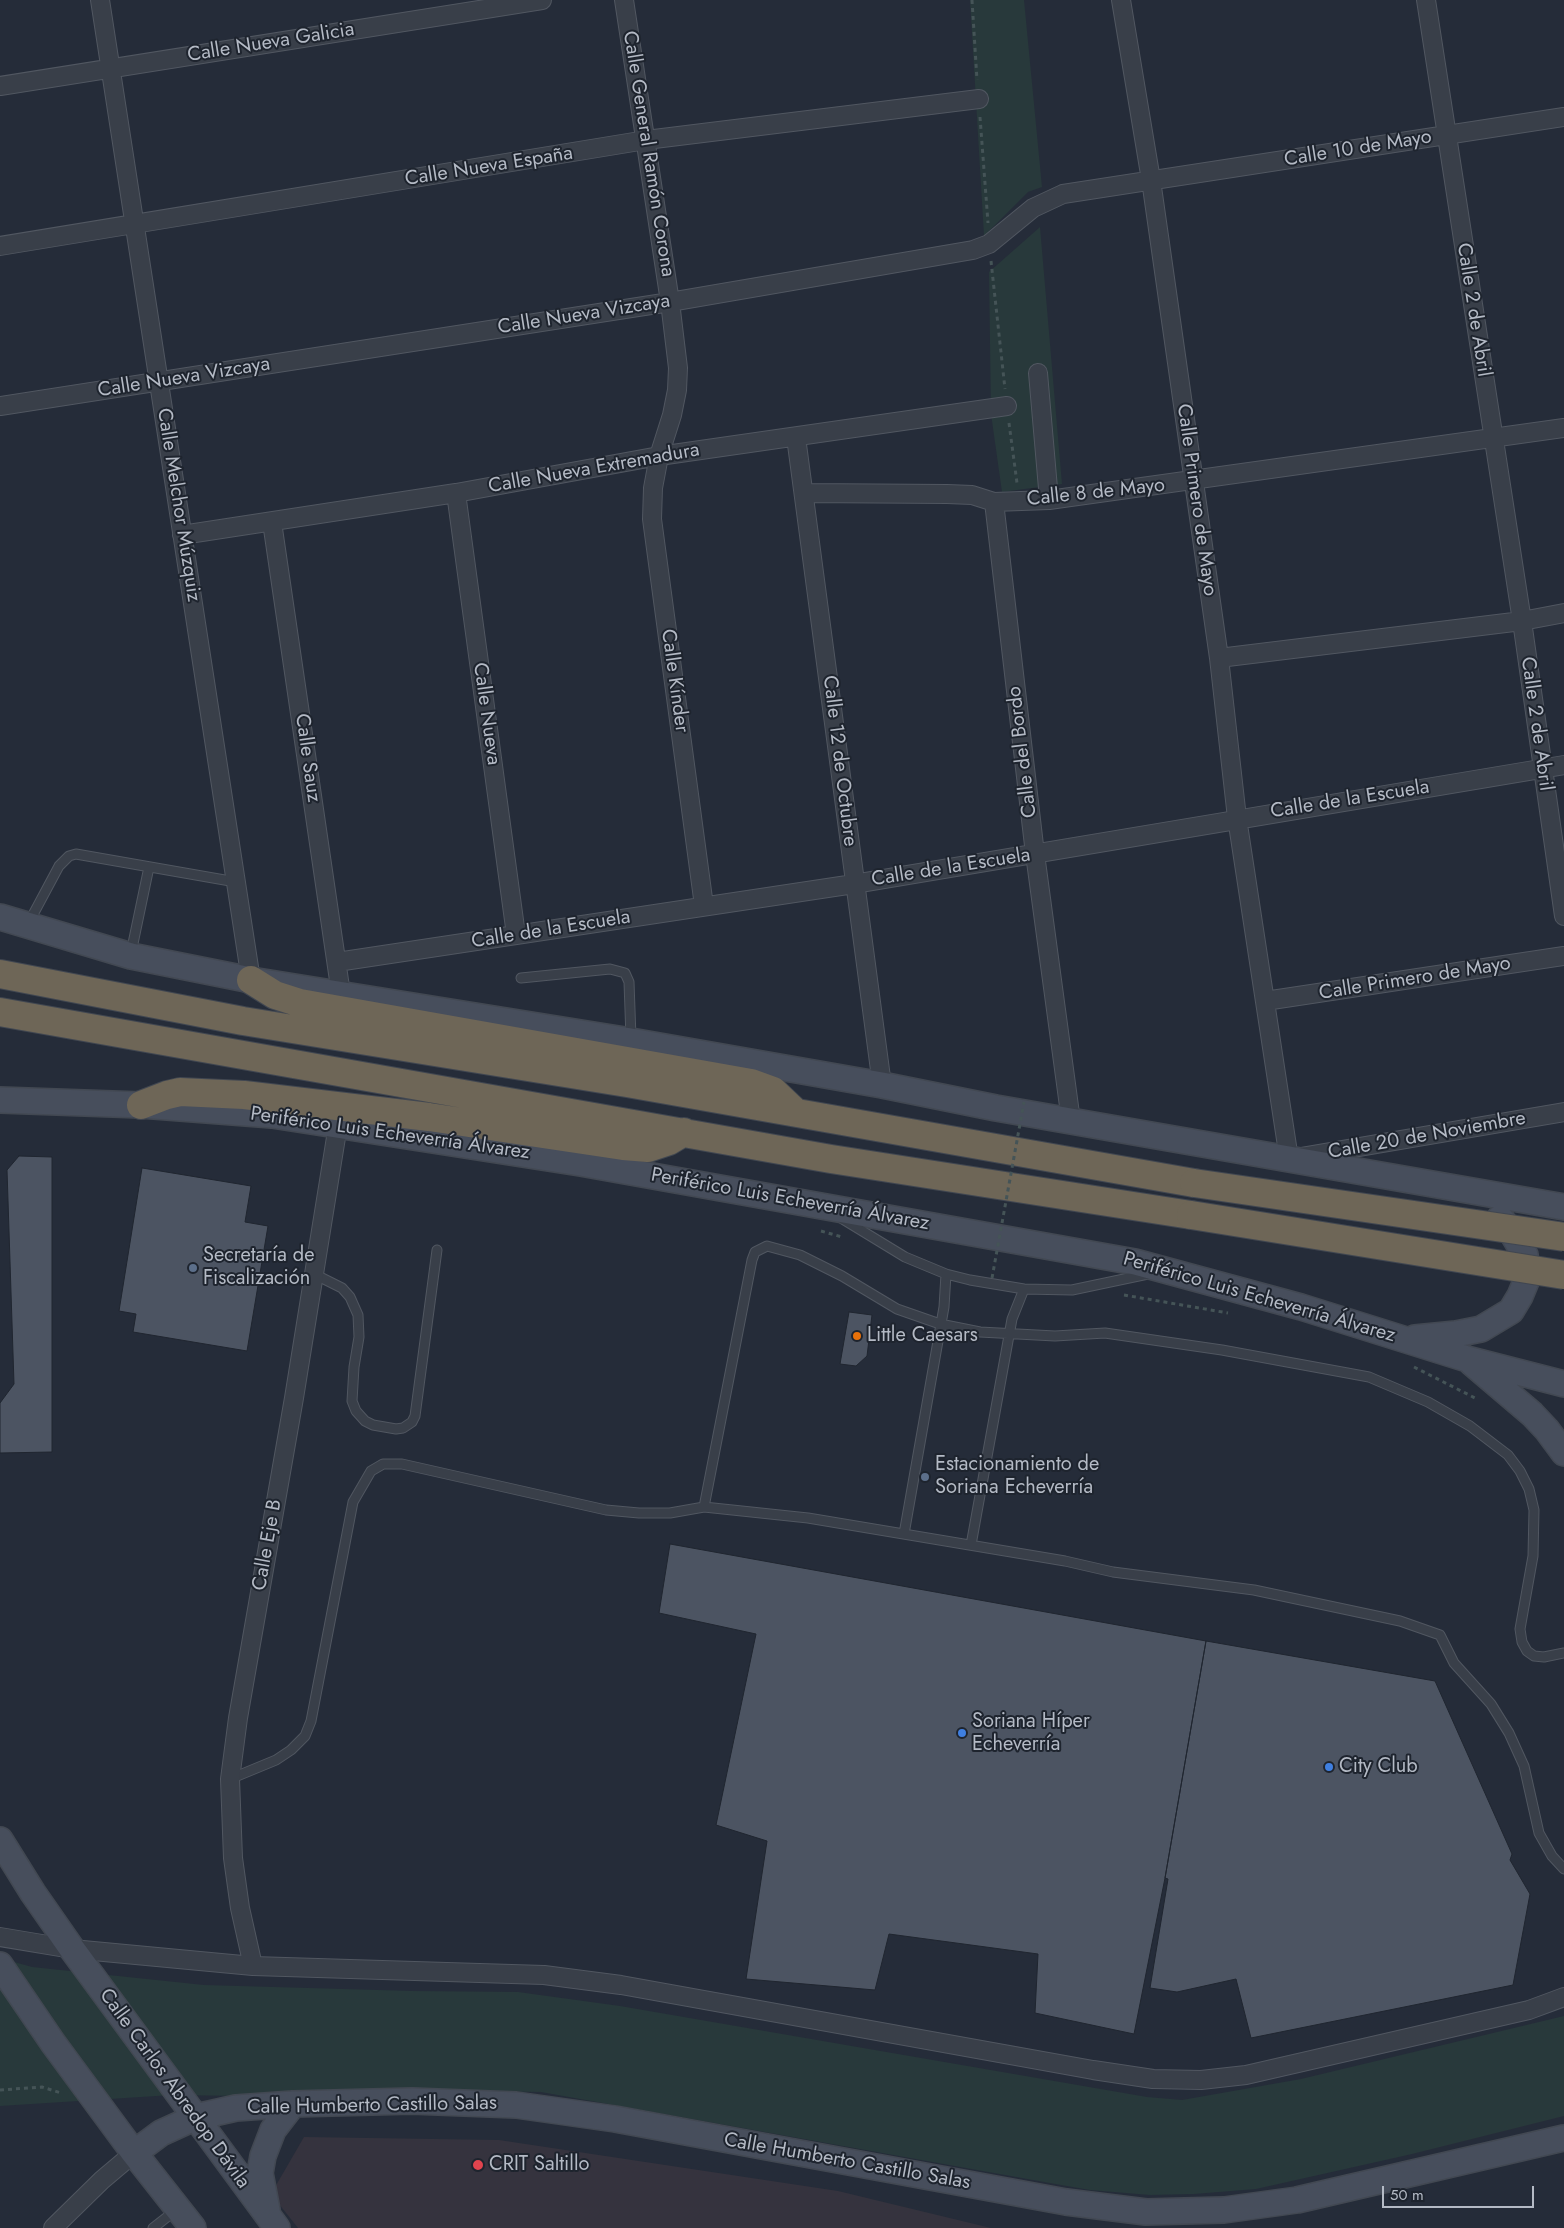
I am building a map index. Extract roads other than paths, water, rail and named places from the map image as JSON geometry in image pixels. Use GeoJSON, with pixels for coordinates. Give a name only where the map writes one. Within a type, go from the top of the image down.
{"type":"FeatureCollection","features":[{"type":"Feature","properties":{"kind":"highway"},"geometry":{"type":"LineString","coordinates":[[0,974],[243,1021],[627,1083],[1194,1183],[1564,1236]]}},
{"type":"Feature","properties":{"kind":"highway"},"geometry":{"type":"LineString","coordinates":[[251,980],[276,995],[300,1003],[751,1083],[773,1091],[796,1113]]}},
{"type":"Feature","properties":{"kind":"highway"},"geometry":{"type":"LineString","coordinates":[[0,1012],[841,1160],[1564,1275]]}},
{"type":"Feature","properties":{"kind":"highway"},"geometry":{"type":"LineString","coordinates":[[141,1105],[180,1092],[244,1095],[429,1117],[623,1146],[648,1148],[668,1141],[684,1132]]}},
{"type":"Feature","properties":{"kind":"street","name":"Calle Melchor Múzquiz"},"geometry":{"type":"LineString","coordinates":[[100,0],[251,980]]}},
{"type":"Feature","properties":{"kind":"street","name":"Calle Nueva Galicia"},"geometry":{"type":"LineString","coordinates":[[0,86],[542,0]]}},
{"type":"Feature","properties":{"kind":"street","name":"Calle General Ramón Corona"},"geometry":{"type":"LineString","coordinates":[[624,0],[670,302],[678,368],[677,390],[672,415],[659,456]]}},
{"type":"Feature","properties":{"kind":"street","name":"Calle Primero de Mayo"},"geometry":{"type":"LineString","coordinates":[[1120,0],[1151,180],[1219,658],[1237,818],[1289,1159]]}},
{"type":"Feature","properties":{"kind":"street","name":"Calle 2 de Abril"},"geometry":{"type":"LineString","coordinates":[[1426,0],[1522,621],[1564,916]]}},
{"type":"Feature","properties":{"kind":"street","name":"Calle Nueva España"},"geometry":{"type":"LineString","coordinates":[[0,246],[646,140],[979,99]]}},
{"type":"Feature","properties":{"kind":"street","name":"Calle 10 de Mayo"},"geometry":{"type":"LineString","coordinates":[[1151,180],[1564,117]]}},
{"type":"Feature","properties":{"kind":"street","name":"Calle Nueva Vizcaya"},"geometry":{"type":"LineString","coordinates":[[0,406],[670,302],[973,250],[989,244],[1033,208],[1047,200],[1063,194],[1151,180]]}},
{"type":"Feature","properties":{"kind":"street"},"geometry":{"type":"LineString","coordinates":[[1038,373],[1049,500]]}},
{"type":"Feature","properties":{"kind":"street","name":"Calle Nueva Extremadura"},"geometry":{"type":"LineString","coordinates":[[182,535],[456,493],[659,456],[796,438],[1007,406]]}},
{"type":"Feature","properties":{"kind":"street","name":"Calle 8 de Mayo"},"geometry":{"type":"LineString","coordinates":[[804,493],[947,494],[972,496],[994,502],[1049,500],[1564,428]]}},
{"type":"Feature","properties":{"kind":"street","name":"Calle 12 de Octubre"},"geometry":{"type":"LineString","coordinates":[[796,438],[882,1085]]}},
{"type":"Feature","properties":{"kind":"street","name":"Calle Kínder"},"geometry":{"type":"LineString","coordinates":[[659,456],[653,488],[652,519],[704,906]]}},
{"type":"Feature","properties":{"kind":"street","name":"Calle Nueva"},"geometry":{"type":"LineString","coordinates":[[456,493],[516,935]]}},
{"type":"Feature","properties":{"kind":"street","name":"Calle del Bordo"},"geometry":{"type":"LineString","coordinates":[[994,502],[1035,854],[1071,1121]]}},
{"type":"Feature","properties":{"kind":"street","name":"Calle Sauz"},"geometry":{"type":"LineString","coordinates":[[272,522],[341,994]]}},
{"type":"Feature","properties":{"kind":"street"},"geometry":{"type":"LineString","coordinates":[[1219,658],[1522,621],[1564,614]]}},
{"type":"Feature","properties":{"kind":"street","name":"Calle de la Escuela"},"geometry":{"type":"LineString","coordinates":[[337,962],[854,884],[1237,818],[1564,765]]}},
{"type":"Feature","properties":{"kind":"street"},"geometry":{"type":"LineString","coordinates":[[0,917],[131,956],[251,980],[631,1041],[1446,1188],[1564,1207]]}},
{"type":"Feature","properties":{"kind":"street"},"geometry":{"type":"LineString","coordinates":[[0,936],[14,937],[27,926]]}},
{"type":"Feature","properties":{"kind":"street","name":"Calle Primero de Mayo"},"geometry":{"type":"LineString","coordinates":[[1265,1002],[1564,956]]}},
{"type":"Feature","properties":{"kind":"street","name":"Periférico Luis Echeverría Álvarez"},"geometry":{"type":"LineString","coordinates":[[0,1100],[141,1105],[272,1115],[580,1163],[1135,1262],[1168,1269],[1302,1307],[1466,1359],[1564,1384]]}},
{"type":"Feature","properties":{"kind":"street","name":"Calle 20 de Noviembre"},"geometry":{"type":"LineString","coordinates":[[1289,1159],[1564,1112]]}},
{"type":"Feature","properties":{"kind":"street","name":"Calle Eje B"},"geometry":{"type":"LineString","coordinates":[[254,1966],[240,1908],[233,1858],[230,1779],[238,1718],[294,1398],[338,1125]]}},
{"type":"Feature","properties":{"kind":"street"},"geometry":{"type":"LineString","coordinates":[[1403,1338],[1456,1334],[1482,1329],[1511,1311],[1528,1279],[1525,1256],[1511,1231],[1493,1211],[1446,1188]]}},
{"type":"Feature","properties":{"kind":"street"},"geometry":{"type":"LineString","coordinates":[[1466,1359],[1532,1414],[1564,1453]]}},
{"type":"Feature","properties":{"kind":"street","name":"Calle Carlos Abredop Dávila"},"geometry":{"type":"LineString","coordinates":[[0,1840],[72,1950],[273,2222]]}},
{"type":"Feature","properties":{"kind":"street"},"geometry":{"type":"LineString","coordinates":[[0,1937],[72,1950],[254,1966],[553,1976],[621,1985],[1093,2070],[1153,2078],[1201,2080],[1256,2073],[1529,2010],[1564,1997]]}},
{"type":"Feature","properties":{"kind":"street"},"geometry":{"type":"LineString","coordinates":[[0,1965],[134,2153],[194,2228]]}},
{"type":"Feature","properties":{"kind":"street","name":"Calle Humberto Castillo Salas"},"geometry":{"type":"LineString","coordinates":[[134,2153],[161,2133],[196,2117],[236,2108],[294,2104],[412,2102],[516,2105],[615,2119],[1066,2202],[1146,2212],[1224,2210],[1297,2200],[1564,2138]]}},
{"type":"Feature","properties":{"kind":"street"},"geometry":{"type":"LineString","coordinates":[[273,2222],[260,2173],[263,2156],[274,2130],[294,2104]]}},
{"type":"Feature","properties":{"kind":"street"},"geometry":{"type":"LineString","coordinates":[[53,2228],[102,2180],[134,2153]]}},
{"type":"Feature","properties":{"kind":"lane"},"geometry":{"type":"LineString","coordinates":[[27,926],[59,866],[69,856],[76,854],[236,882]]}},
{"type":"Feature","properties":{"kind":"lane"},"geometry":{"type":"LineString","coordinates":[[131,956],[149,867]]}},
{"type":"Feature","properties":{"kind":"lane"},"geometry":{"type":"LineString","coordinates":[[521,978],[610,968],[625,973],[629,982],[631,1041]]}},
{"type":"Feature","properties":{"kind":"lane"},"geometry":{"type":"LineString","coordinates":[[819,1205],[905,1257],[946,1274],[970,1280],[1024,1288],[1072,1290],[1168,1269]]}},
{"type":"Feature","properties":{"kind":"lane"},"geometry":{"type":"LineString","coordinates":[[704,1508],[752,1260],[755,1252],[767,1246],[800,1255],[842,1276],[897,1309],[940,1324],[980,1332],[1054,1336],[1105,1333],[1153,1339],[1369,1377],[1428,1402],[1470,1426],[1508,1455],[1520,1471],[1529,1489],[1534,1510],[1533,1556],[1520,1629],[1522,1642],[1527,1651],[1534,1656],[1544,1657],[1564,1653]]}},
{"type":"Feature","properties":{"kind":"lane"},"geometry":{"type":"LineString","coordinates":[[314,1274],[342,1288],[350,1297],[358,1315],[359,1337],[354,1367],[352,1401],[356,1411],[365,1421],[373,1425],[396,1429],[403,1428],[412,1422],[415,1416],[437,1250]]}},
{"type":"Feature","properties":{"kind":"lane"},"geometry":{"type":"LineString","coordinates":[[904,1534],[944,1302],[946,1274]]}},
{"type":"Feature","properties":{"kind":"lane"},"geometry":{"type":"LineString","coordinates":[[971,1545],[1012,1318],[1024,1288]]}},
{"type":"Feature","properties":{"kind":"lane"},"geometry":{"type":"LineString","coordinates":[[230,1779],[276,1760],[291,1750],[305,1736],[311,1721],[353,1502],[370,1471],[383,1464],[402,1464],[606,1510],[670,1513],[704,1508],[808,1518],[1065,1561],[1113,1572],[1254,1590],[1400,1621],[1440,1635],[1454,1663],[1491,1704],[1509,1733],[1524,1766],[1539,1833],[1552,1856],[1564,1869]]}},
{"type":"Feature","properties":{"kind":"lane"},"geometry":{"type":"LineString","coordinates":[[153,2228],[178,2208]]}},
{"type":"Feature","properties":{"kind":"place","name":"Secretaría de Fiscalización"},"geometry":{"type":"Point","coordinates":[193,1268]}},
{"type":"Feature","properties":{"kind":"place","name":"Little Caesars"},"geometry":{"type":"Point","coordinates":[857,1336]}},
{"type":"Feature","properties":{"kind":"place","name":"Estacionamiento de Soriana Echeverría"},"geometry":{"type":"Point","coordinates":[925,1477]}},
{"type":"Feature","properties":{"kind":"place","name":"Soriana Híper Echeverría"},"geometry":{"type":"Point","coordinates":[962,1733]}},
{"type":"Feature","properties":{"kind":"place","name":"City Club"},"geometry":{"type":"Point","coordinates":[1329,1767]}},
{"type":"Feature","properties":{"kind":"place","name":"CRIT Saltillo"},"geometry":{"type":"Point","coordinates":[478,2165]}}]}
